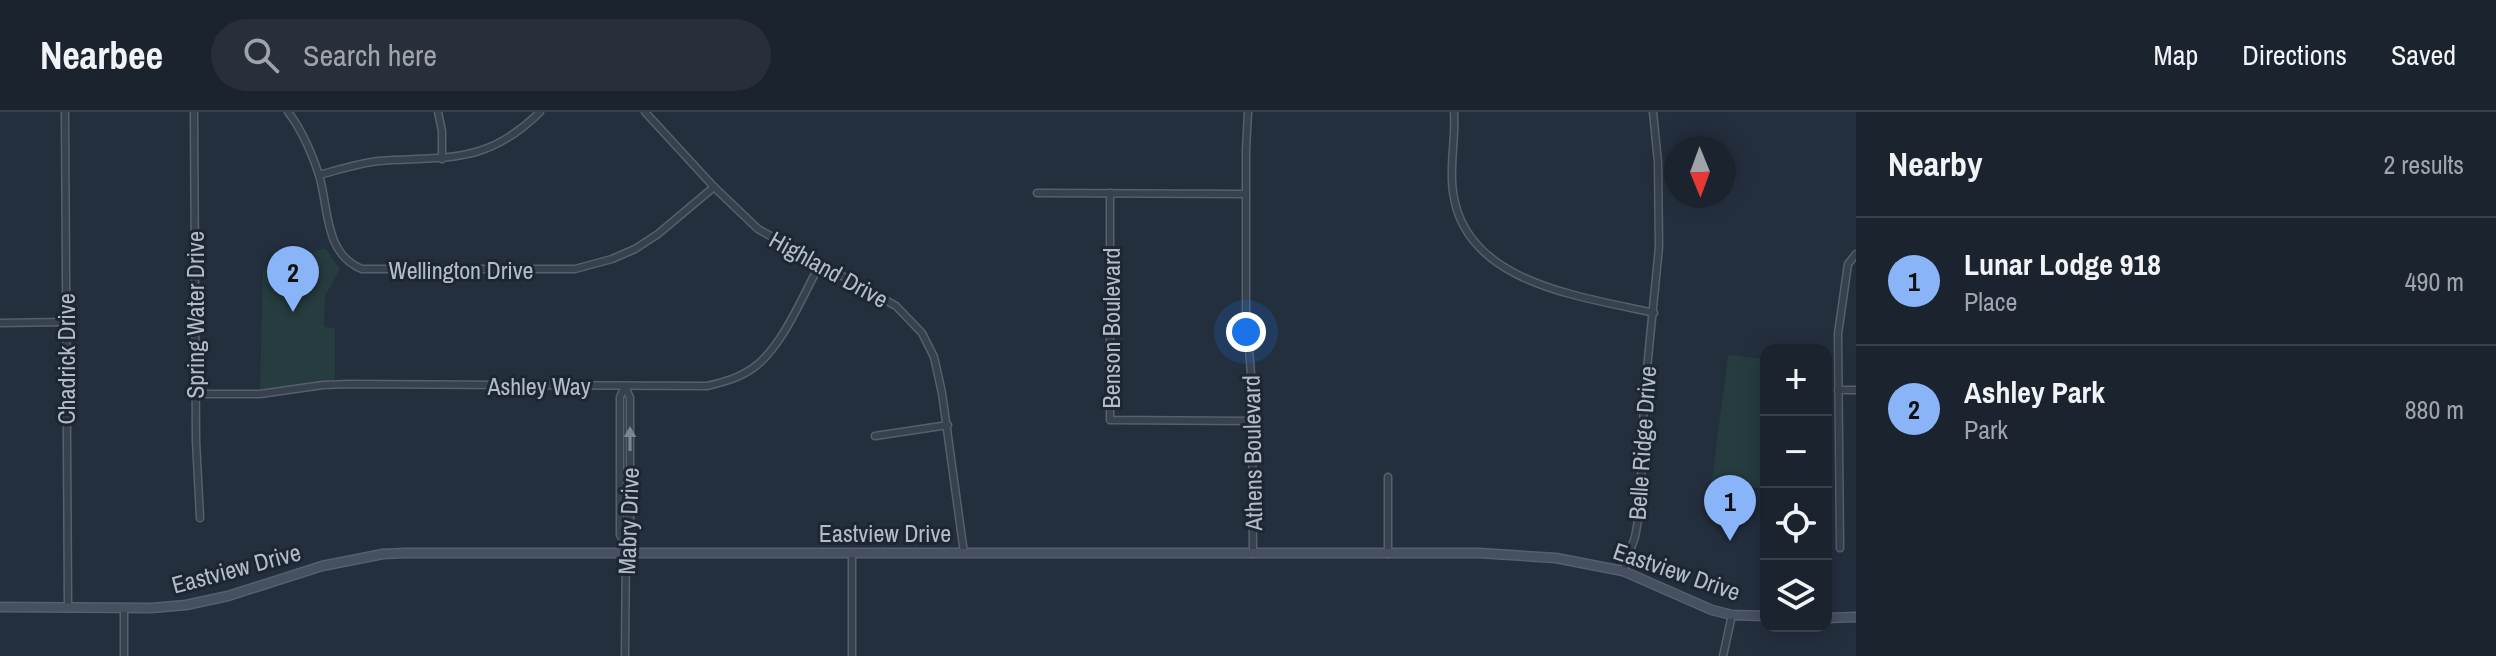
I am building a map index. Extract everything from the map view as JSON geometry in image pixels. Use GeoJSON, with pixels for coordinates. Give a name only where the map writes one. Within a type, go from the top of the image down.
{"type":"FeatureCollection","features":[{"type":"Feature","properties":{"kind":"street","name":"Chadrick Drive"},"geometry":{"type":"LineString","coordinates":[[65,112],[68,607]]}},
{"type":"Feature","properties":{"kind":"street","name":"Spring Water Drive"},"geometry":{"type":"LineString","coordinates":[[194,112],[195,394],[200,518]]}},
{"type":"Feature","properties":{"kind":"street","name":"Wellington Drive"},"geometry":{"type":"LineString","coordinates":[[288,112],[298,124],[319,175],[337,250],[350,264],[362,269],[575,269],[635,249],[714,187]]}},
{"type":"Feature","properties":{"kind":"street"},"geometry":{"type":"LineString","coordinates":[[438,112],[442,159]]}},
{"type":"Feature","properties":{"kind":"street"},"geometry":{"type":"LineString","coordinates":[[319,175],[376,161],[442,159],[486,150],[503,141],[540,112]]}},
{"type":"Feature","properties":{"kind":"street","name":"Highland Drive"},"geometry":{"type":"LineString","coordinates":[[645,112],[714,187],[758,229],[896,306],[922,333],[934,357],[948,425],[964,553]]}},
{"type":"Feature","properties":{"kind":"street","name":"Athens Boulevard"},"geometry":{"type":"LineString","coordinates":[[1248,112],[1246,311],[1252,387],[1253,554]]}},
{"type":"Feature","properties":{"kind":"street"},"geometry":{"type":"LineString","coordinates":[[1454,112],[1453,192],[1465,229],[1481,251],[1512,273],[1538,283],[1654,313]]}},
{"type":"Feature","properties":{"kind":"street","name":"Belle Ridge Drive"},"geometry":{"type":"LineString","coordinates":[[1623,571],[1635,537],[1640,509],[1644,399],[1659,247],[1658,162],[1653,112]]}},
{"type":"Feature","properties":{"kind":"street"},"geometry":{"type":"LineString","coordinates":[[1037,193],[1246,194]]}},
{"type":"Feature","properties":{"kind":"street","name":"Benson Boulevard"},"geometry":{"type":"LineString","coordinates":[[1110,193],[1110,420],[1251,421]]}},
{"type":"Feature","properties":{"kind":"street"},"geometry":{"type":"LineString","coordinates":[[1840,548],[1838,334],[1848,264],[1856,254]]}},
{"type":"Feature","properties":{"kind":"street","name":"Ashley Way"},"geometry":{"type":"LineString","coordinates":[[195,394],[260,394],[336,385],[707,386],[733,380],[755,367],[777,345],[820,264]]}},
{"type":"Feature","properties":{"kind":"street"},"geometry":{"type":"LineString","coordinates":[[0,323],[65,322]]}},
{"type":"Feature","properties":{"kind":"street","name":"Mabry Drive"},"geometry":{"type":"LineString","coordinates":[[625,386],[620,397],[620,535],[626,549],[625,656]]}},
{"type":"Feature","properties":{"kind":"street"},"geometry":{"type":"LineString","coordinates":[[1838,390],[1856,390]]}},
{"type":"Feature","properties":{"kind":"street"},"geometry":{"type":"LineString","coordinates":[[875,436],[948,425]]}},
{"type":"Feature","properties":{"kind":"street"},"geometry":{"type":"LineString","coordinates":[[1388,477],[1388,554]]}},
{"type":"Feature","properties":{"kind":"street","name":"Eastview Drive"},"geometry":{"type":"LineString","coordinates":[[0,607],[124,608],[201,603],[322,566],[383,554],[626,549],[852,554],[1515,554],[1556,558],[1623,571],[1712,610],[1732,615],[1760,616]]}},
{"type":"Feature","properties":{"kind":"street"},"geometry":{"type":"LineString","coordinates":[[852,554],[852,656]]}},
{"type":"Feature","properties":{"kind":"street"},"geometry":{"type":"LineString","coordinates":[[124,608],[124,656]]}},
{"type":"Feature","properties":{"kind":"street"},"geometry":{"type":"LineString","coordinates":[[1723,656],[1732,615]]}},
{"type":"Feature","properties":{"kind":"street"},"geometry":{"type":"LineString","coordinates":[[1832,618],[1856,617]]}},
{"type":"Feature","properties":{"kind":"green space"},"geometry":{"type":"Polygon","coordinates":[[[325,248],[340,269],[325,296],[324,327],[335,328],[335,380],[260,390],[263,269],[325,248]]]}},
{"type":"Feature","properties":{"kind":"green space"},"geometry":{"type":"Polygon","coordinates":[[[1728,355],[1760,358],[1760,488],[1711,488],[1728,355]]]}},
{"type":"Feature","properties":{"kind":"place","name":"Ashley Park"},"geometry":{"type":"Point","coordinates":[293,312]}},
{"type":"Feature","properties":{"kind":"place","name":"Lunar Lodge 918"},"geometry":{"type":"Point","coordinates":[1730,541]}}]}
